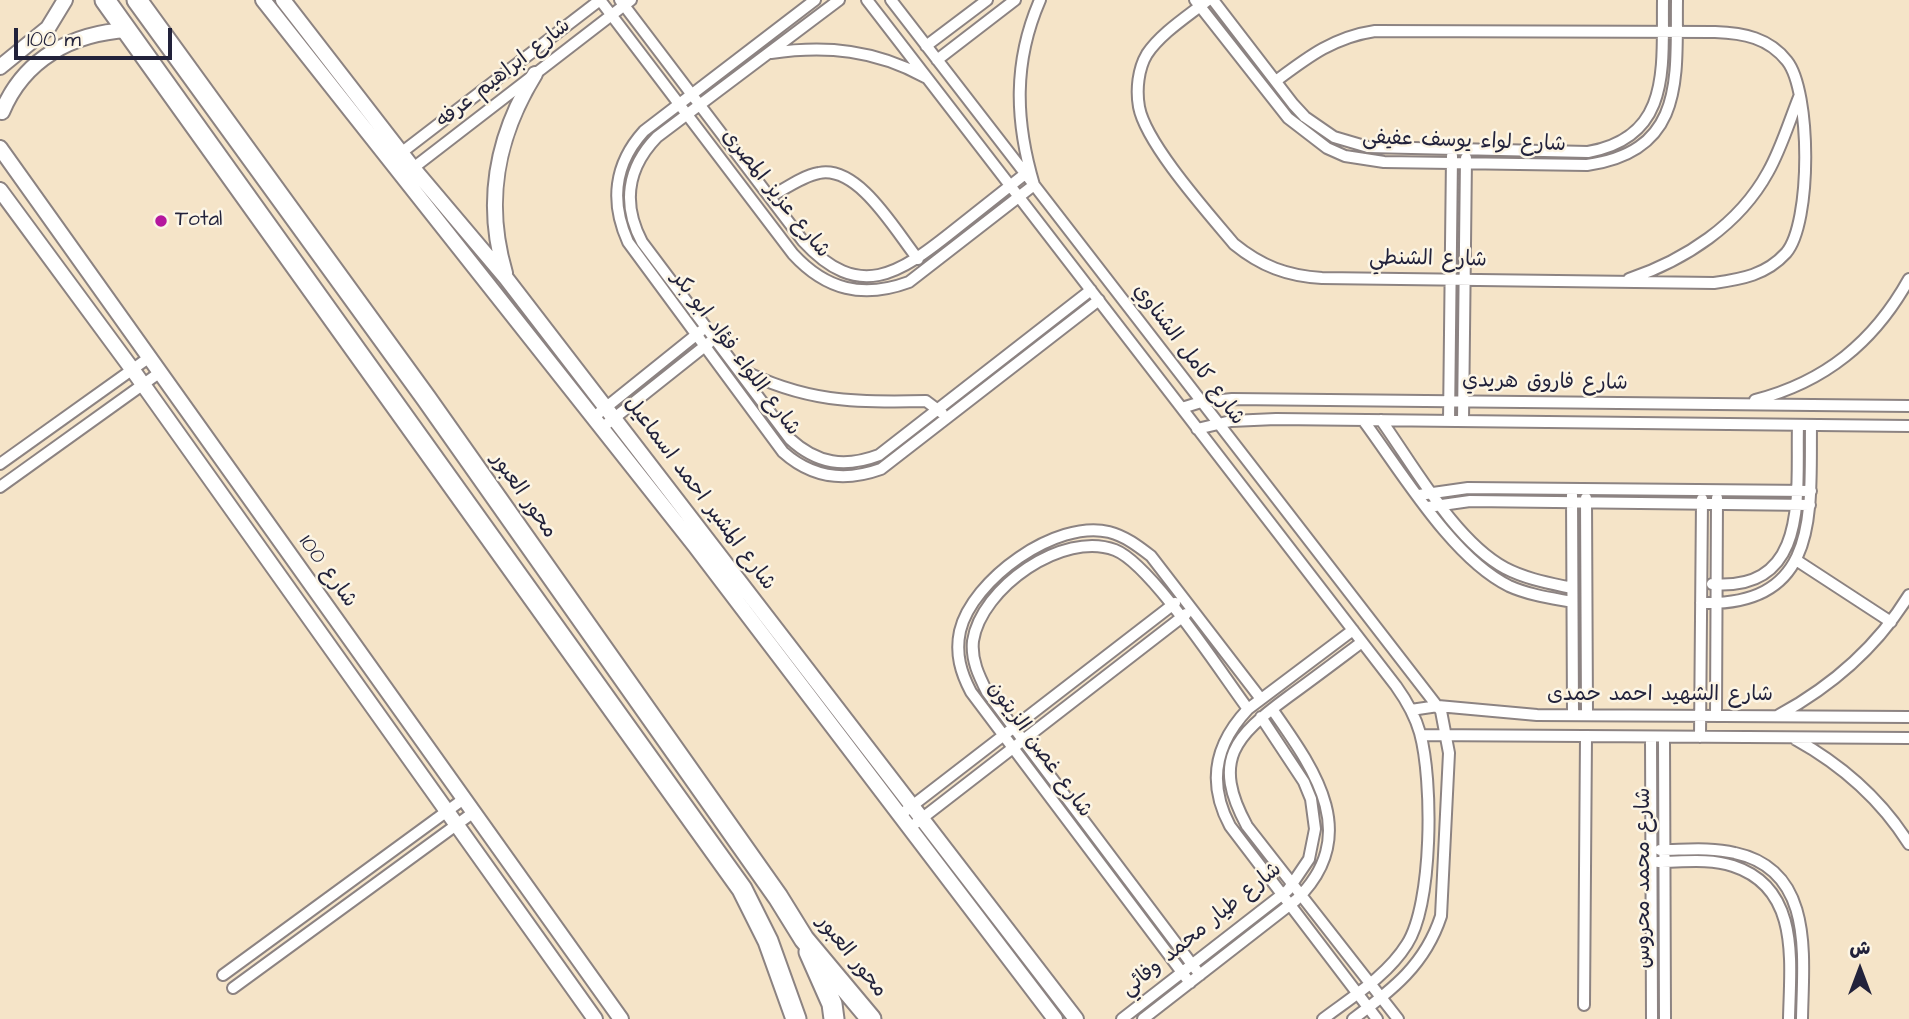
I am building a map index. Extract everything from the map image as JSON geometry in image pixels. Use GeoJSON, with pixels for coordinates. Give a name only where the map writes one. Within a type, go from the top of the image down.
{"type":"FeatureCollection","features":[{"type":"Feature","properties":{"kind":"highway"},"geometry":{"type":"LineString","coordinates":[[105,0],[736,881],[768,941],[796,1019]]}},
{"type":"Feature","properties":{"kind":"highway","name":"محور العبور"},"geometry":{"type":"LineString","coordinates":[[137,0],[426,398],[778,897],[804,939],[871,1019]]}},
{"type":"Feature","properties":{"kind":"highway"},"geometry":{"type":"LineString","coordinates":[[804,939],[832,1004],[834,1019]]}},
{"type":"Feature","properties":{"kind":"street"},"geometry":{"type":"LineString","coordinates":[[0,67],[48,28],[65,0]]}},
{"type":"Feature","properties":{"kind":"street","name":"شارع المشير احمد اسماعيل"},"geometry":{"type":"LineString","coordinates":[[263,0],[400,178],[604,417],[1076,1019]]}},
{"type":"Feature","properties":{"kind":"street","name":"شارع المشير احمد اسماعيل"},"geometry":{"type":"LineString","coordinates":[[283,0],[413,168],[506,278],[604,417],[908,829],[1055,1019]]}},
{"type":"Feature","properties":{"kind":"street","name":"شارع ابراهيم عرفه"},"geometry":{"type":"LineString","coordinates":[[388,162],[600,0]]}},
{"type":"Feature","properties":{"kind":"street","name":"شارع عزيز المصرى"},"geometry":{"type":"LineString","coordinates":[[600,0],[793,254],[817,276],[846,290],[888,290],[909,282],[1034,186]]}},
{"type":"Feature","properties":{"kind":"street","name":"شارع اللواء فؤاد ابو بكر"},"geometry":{"type":"LineString","coordinates":[[815,0],[644,131],[624,158],[618,175],[617,209],[628,242],[783,452],[801,466],[822,475],[862,476],[881,469],[1099,300]]}},
{"type":"Feature","properties":{"kind":"street","name":"شارع اللواء فؤاد ابو بكر"},"geometry":{"type":"LineString","coordinates":[[839,0],[657,137],[637,163],[629,195],[630,211],[642,242],[790,439],[813,457],[827,462],[845,464],[879,455],[1091,290]]}},
{"type":"Feature","properties":{"kind":"street","name":"شارع كامل الشناوي"},"geometry":{"type":"LineString","coordinates":[[867,0],[1353,629],[1411,710],[1421,735],[1427,787],[1425,897],[1407,944],[1371,983],[1323,1019]]}},
{"type":"Feature","properties":{"kind":"street","name":"شارع كامل الشناوي"},"geometry":{"type":"LineString","coordinates":[[891,0],[1364,616],[1438,706],[1448,735]]}},
{"type":"Feature","properties":{"kind":"street"},"geometry":{"type":"LineString","coordinates":[[926,46],[987,0]]}},
{"type":"Feature","properties":{"kind":"street"},"geometry":{"type":"LineString","coordinates":[[937,60],[1015,0]]}},
{"type":"Feature","properties":{"kind":"street"},"geometry":{"type":"LineString","coordinates":[[1034,186],[1020,130],[1018,102],[1024,45],[1040,0]]}},
{"type":"Feature","properties":{"kind":"street","name":"شارع لواء يوسف عفيفى"},"geometry":{"type":"LineString","coordinates":[[1213,0],[1305,117],[1334,137],[1368,147],[1588,152],[1618,144],[1642,125],[1658,98],[1663,0]]}},
{"type":"Feature","properties":{"kind":"street","name":"شارع لواء يوسف عفيفى"},"geometry":{"type":"LineString","coordinates":[[1201,2],[1287,118],[1326,149],[1364,160],[1587,165],[1616,159],[1638,147],[1662,121],[1673,98],[1677,0]]}},
{"type":"Feature","properties":{"kind":"street","name":"شارع ابراهيم عرفه"},"geometry":{"type":"LineString","coordinates":[[400,178],[612,15],[625,2]]}},
{"type":"Feature","properties":{"kind":"street","name":"شارع عزيز المصرى"},"geometry":{"type":"LineString","coordinates":[[625,2],[803,242],[832,267],[869,276],[888,274],[918,259],[1025,174]]}},
{"type":"Feature","properties":{"kind":"street","name":"شارع الشنطي"},"geometry":{"type":"LineString","coordinates":[[1201,2],[1158,41],[1147,55],[1140,72],[1139,107],[1157,145],[1234,244],[1266,266],[1303,277],[1714,283],[1760,273],[1775,263],[1788,250],[1802,219],[1805,182],[1797,77],[1789,63],[1764,41],[1732,33],[1375,31],[1348,36],[1323,47],[1276,81]]}},
{"type":"Feature","properties":{"kind":"street"},"geometry":{"type":"LineString","coordinates":[[1,115],[14,88],[44,56],[84,36],[128,30]]}},
{"type":"Feature","properties":{"kind":"street"},"geometry":{"type":"LineString","coordinates":[[769,53],[801,48],[846,50],[878,56],[928,79]]}},
{"type":"Feature","properties":{"kind":"street"},"geometry":{"type":"LineString","coordinates":[[506,278],[497,246],[494,219],[496,169],[511,118],[535,74]]}},
{"type":"Feature","properties":{"kind":"street"},"geometry":{"type":"LineString","coordinates":[[1620,282],[1653,271],[1683,255],[1734,216],[1768,172],[1800,95]]}},
{"type":"Feature","properties":{"kind":"street","name":"شارع 100"},"geometry":{"type":"LineString","coordinates":[[0,148],[147,359],[465,798],[621,1019]]}},
{"type":"Feature","properties":{"kind":"street"},"geometry":{"type":"LineString","coordinates":[[1449,421],[1452,149]]}},
{"type":"Feature","properties":{"kind":"street"},"geometry":{"type":"LineString","coordinates":[[1463,421],[1466,150]]}},
{"type":"Feature","properties":{"kind":"street"},"geometry":{"type":"LineString","coordinates":[[770,197],[809,176],[831,172],[841,174],[859,185],[918,259]]}},
{"type":"Feature","properties":{"kind":"street","name":"شارع 100"},"geometry":{"type":"LineString","coordinates":[[0,190],[132,369],[595,1019]]}},
{"type":"Feature","properties":{"kind":"street"},"geometry":{"type":"LineString","coordinates":[[1739,404],[1782,393],[1834,367],[1877,328],[1909,279]]}},
{"type":"Feature","properties":{"kind":"street"},"geometry":{"type":"LineString","coordinates":[[604,417],[706,327]]}},
{"type":"Feature","properties":{"kind":"street"},"geometry":{"type":"LineString","coordinates":[[604,417],[714,338]]}},
{"type":"Feature","properties":{"kind":"street"},"geometry":{"type":"LineString","coordinates":[[0,464],[147,359]]}},
{"type":"Feature","properties":{"kind":"street"},"geometry":{"type":"LineString","coordinates":[[736,367],[773,384],[812,397],[873,404],[926,401],[939,408],[947,419]]}},
{"type":"Feature","properties":{"kind":"street"},"geometry":{"type":"LineString","coordinates":[[0,487],[159,373]]}},
{"type":"Feature","properties":{"kind":"street","name":"شارع فاروق هريدي"},"geometry":{"type":"LineString","coordinates":[[1182,408],[1201,402],[1232,400],[1909,406]]}},
{"type":"Feature","properties":{"kind":"street","name":"شارع فاروق هريدي"},"geometry":{"type":"LineString","coordinates":[[1197,429],[1246,419],[1909,426]]}},
{"type":"Feature","properties":{"kind":"street"},"geometry":{"type":"LineString","coordinates":[[1363,420],[1457,545],[1497,579],[1521,591],[1572,602]]}},
{"type":"Feature","properties":{"kind":"street"},"geometry":{"type":"LineString","coordinates":[[1381,420],[1441,504],[1477,547],[1503,566],[1527,577],[1572,587]]}},
{"type":"Feature","properties":{"kind":"street"},"geometry":{"type":"LineString","coordinates":[[1702,583],[1745,583],[1776,564],[1791,540],[1798,425]]}},
{"type":"Feature","properties":{"kind":"street"},"geometry":{"type":"LineString","coordinates":[[1701,603],[1741,601],[1761,594],[1778,582],[1796,560],[1806,537],[1810,505],[1811,425]]}},
{"type":"Feature","properties":{"kind":"street"},"geometry":{"type":"LineString","coordinates":[[1419,495],[1468,488],[1811,491]]}},
{"type":"Feature","properties":{"kind":"street"},"geometry":{"type":"LineString","coordinates":[[1572,489],[1573,715]]}},
{"type":"Feature","properties":{"kind":"street"},"geometry":{"type":"LineString","coordinates":[[1586,489],[1587,715]]}},
{"type":"Feature","properties":{"kind":"street"},"geometry":{"type":"LineString","coordinates":[[1700,737],[1702,490]]}},
{"type":"Feature","properties":{"kind":"street"},"geometry":{"type":"LineString","coordinates":[[1716,716],[1717,490]]}},
{"type":"Feature","properties":{"kind":"street"},"geometry":{"type":"LineString","coordinates":[[1428,507],[1441,504],[1572,502],[1810,505]]}},
{"type":"Feature","properties":{"kind":"street","name":"شارع غصن الزيتون"},"geometry":{"type":"LineString","coordinates":[[1190,983],[971,692],[959,662],[961,629],[967,614],[989,585],[1043,542],[1061,534],[1100,531],[1118,536],[1151,556],[1261,699]]}},
{"type":"Feature","properties":{"kind":"street","name":"شارع غصن الزيتون"},"geometry":{"type":"LineString","coordinates":[[1200,975],[1012,729],[987,692],[973,658],[978,624],[998,595],[1050,554],[1081,545],[1099,545],[1132,559],[1248,709]]}},
{"type":"Feature","properties":{"kind":"street"},"geometry":{"type":"LineString","coordinates":[[1796,560],[1891,622]]}},
{"type":"Feature","properties":{"kind":"street"},"geometry":{"type":"LineString","coordinates":[[989,585],[998,595]]}},
{"type":"Feature","properties":{"kind":"street"},"geometry":{"type":"LineString","coordinates":[[1776,716],[1839,676],[1891,622],[1909,595]]}},
{"type":"Feature","properties":{"kind":"street"},"geometry":{"type":"LineString","coordinates":[[899,816],[1182,597]]}},
{"type":"Feature","properties":{"kind":"street"},"geometry":{"type":"LineString","coordinates":[[908,829],[1192,609]]}},
{"type":"Feature","properties":{"kind":"street"},"geometry":{"type":"LineString","coordinates":[[1353,629],[1248,709],[1225,738],[1218,755],[1216,792],[1230,826],[1377,1019]]}},
{"type":"Feature","properties":{"kind":"street"},"geometry":{"type":"LineString","coordinates":[[1362,642],[1261,717],[1241,737],[1230,764],[1232,791],[1247,826],[1398,1019]]}},
{"type":"Feature","properties":{"kind":"street","name":"شارع الشهيد احمد حمدى"},"geometry":{"type":"LineString","coordinates":[[1411,710],[1438,706],[1497,713],[1573,715],[1909,717]]}},
{"type":"Feature","properties":{"kind":"street","name":"شارع طيار محمد وفائي"},"geometry":{"type":"LineString","coordinates":[[1143,1019],[1290,905],[1313,881],[1326,847],[1328,811],[1324,793],[1307,760],[1272,709]]}},
{"type":"Feature","properties":{"kind":"street","name":"شارع طيار محمد وفائي"},"geometry":{"type":"LineString","coordinates":[[1122,1019],[1282,894],[1302,873],[1313,844],[1311,799],[1304,782],[1261,717]]}},
{"type":"Feature","properties":{"kind":"street","name":"شارع الشهيد احمد حمدى"},"geometry":{"type":"LineString","coordinates":[[1421,735],[1909,738]]}},
{"type":"Feature","properties":{"kind":"street"},"geometry":{"type":"LineString","coordinates":[[1353,1019],[1414,969],[1435,935],[1441,916],[1445,880],[1448,735]]}},
{"type":"Feature","properties":{"kind":"street"},"geometry":{"type":"LineString","coordinates":[[1584,1005],[1586,736]]}},
{"type":"Feature","properties":{"kind":"street","name":"شارع محمد محروس"},"geometry":{"type":"LineString","coordinates":[[1651,737],[1652,1019]]}},
{"type":"Feature","properties":{"kind":"street","name":"شارع محمد محروس"},"geometry":{"type":"LineString","coordinates":[[1664,737],[1665,1019]]}},
{"type":"Feature","properties":{"kind":"street"},"geometry":{"type":"LineString","coordinates":[[1793,738],[1844,770],[1866,790],[1909,844]]}},
{"type":"Feature","properties":{"kind":"street"},"geometry":{"type":"LineString","coordinates":[[1311,799],[1324,793]]}},
{"type":"Feature","properties":{"kind":"street"},"geometry":{"type":"LineString","coordinates":[[223,975],[465,798]]}},
{"type":"Feature","properties":{"kind":"street"},"geometry":{"type":"LineString","coordinates":[[233,988],[474,812]]}},
{"type":"Feature","properties":{"kind":"street"},"geometry":{"type":"LineString","coordinates":[[1651,850],[1738,853],[1764,866],[1785,885],[1801,920],[1802,1019]]}},
{"type":"Feature","properties":{"kind":"street"},"geometry":{"type":"LineString","coordinates":[[1651,863],[1732,866],[1762,882],[1782,910],[1790,940],[1789,1019]]}},
{"type":"Feature","properties":{"kind":"street"},"geometry":{"type":"LineString","coordinates":[[370,868],[379,881]]}},
{"type":"Feature","properties":{"kind":"place","name":"Total"},"geometry":{"type":"Point","coordinates":[161,221]}}]}
